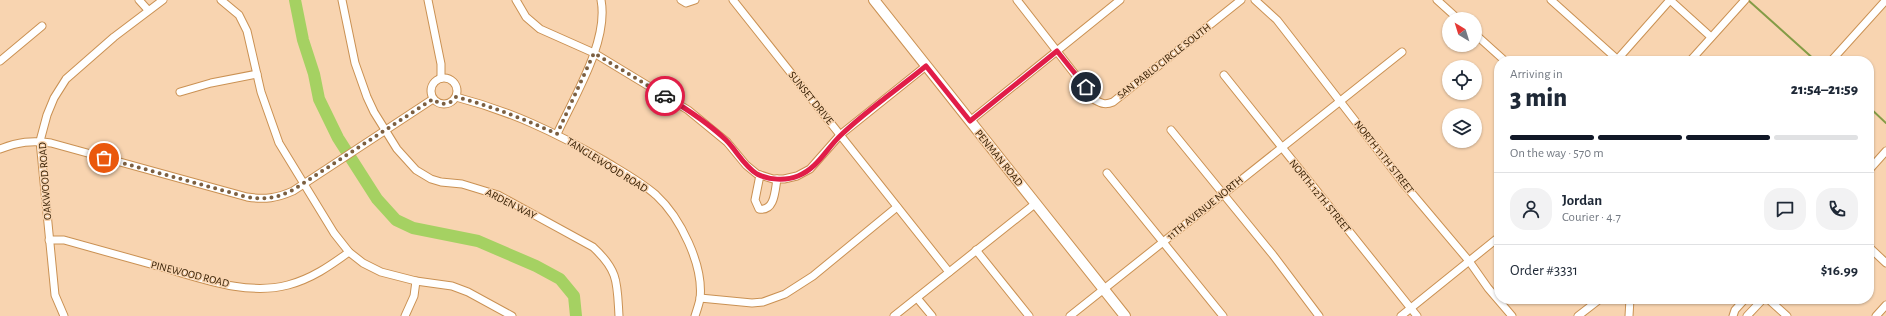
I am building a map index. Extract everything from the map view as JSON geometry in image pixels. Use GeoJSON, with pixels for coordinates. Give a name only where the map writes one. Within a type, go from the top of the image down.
{"type":"FeatureCollection","features":[{"type":"Feature","properties":{"kind":"street"},"geometry":{"type":"LineString","coordinates":[[139,0],[148,10]]}},
{"type":"Feature","properties":{"kind":"street","name":"OAKWOOD ROAD"},"geometry":{"type":"LineString","coordinates":[[64,316],[55,295],[40,141],[47,115],[54,98],[66,79],[148,10],[163,0]]}},
{"type":"Feature","properties":{"kind":"street"},"geometry":{"type":"LineString","coordinates":[[221,0],[235,10],[243,21],[249,36],[257,74],[275,133],[287,158],[334,233],[349,252],[363,263],[374,269],[416,281],[452,286],[468,292],[512,316]]}},
{"type":"Feature","properties":{"kind":"street","name":"ARDEN WAY"},"geometry":{"type":"LineString","coordinates":[[342,0],[360,82],[385,131],[406,159],[424,175],[441,182],[462,184],[498,195],[593,247],[607,259],[617,280],[620,316]]}},
{"type":"Feature","properties":{"kind":"street"},"geometry":{"type":"LineString","coordinates":[[428,0],[441,64],[441,78]]}},
{"type":"Feature","properties":{"kind":"street"},"geometry":{"type":"LineString","coordinates":[[516,0],[526,17],[540,29],[594,53],[688,110],[712,128],[727,142],[746,166],[760,175],[777,179],[797,176],[810,169],[840,135],[926,66]]}},
{"type":"Feature","properties":{"kind":"street"},"geometry":{"type":"LineString","coordinates":[[557,134],[594,53],[600,31],[601,0]]}},
{"type":"Feature","properties":{"kind":"street"},"geometry":{"type":"LineString","coordinates":[[681,0],[686,4],[695,0]]}},
{"type":"Feature","properties":{"kind":"street","name":"SUNSET DRIVE"},"geometry":{"type":"LineString","coordinates":[[733,0],[949,272]]}},
{"type":"Feature","properties":{"kind":"street","name":"PENMAN ROAD"},"geometry":{"type":"LineString","coordinates":[[874,0],[1125,316]]}},
{"type":"Feature","properties":{"kind":"street"},"geometry":{"type":"LineString","coordinates":[[1017,0],[1057,51]]}},
{"type":"Feature","properties":{"kind":"street"},"geometry":{"type":"LineString","coordinates":[[970,121],[1120,0]]}},
{"type":"Feature","properties":{"kind":"street","name":"SAN PABLO CIRCLE SOUTH"},"geometry":{"type":"LineString","coordinates":[[1057,51],[1095,100],[1108,104],[1113,102],[1241,0]]}},
{"type":"Feature","properties":{"kind":"street","name":"NORTH 11TH STREET"},"geometry":{"type":"LineString","coordinates":[[1255,0],[1277,20],[1404,184],[1469,261],[1494,295]]}},
{"type":"Feature","properties":{"kind":"street"},"geometry":{"type":"LineString","coordinates":[[1437,0],[1450,12]]}},
{"type":"Feature","properties":{"kind":"street"},"geometry":{"type":"LineString","coordinates":[[1551,0],[1613,56]]}},
{"type":"Feature","properties":{"kind":"street"},"geometry":{"type":"LineString","coordinates":[[1621,56],[1670,0],[1711,37]]}},
{"type":"Feature","properties":{"kind":"street"},"geometry":{"type":"LineString","coordinates":[[1694,56],[1745,0]]}},
{"type":"Feature","properties":{"kind":"street"},"geometry":{"type":"LineString","coordinates":[[1836,56],[1886,0]]}},
{"type":"Feature","properties":{"kind":"street"},"geometry":{"type":"LineString","coordinates":[[0,62],[42,26]]}},
{"type":"Feature","properties":{"kind":"street"},"geometry":{"type":"LineString","coordinates":[[1482,40],[1499,56]]}},
{"type":"Feature","properties":{"kind":"street","name":"11TH AVENUE NORTH"},"geometry":{"type":"LineString","coordinates":[[1070,316],[1280,147],[1402,52]]}},
{"type":"Feature","properties":{"kind":"street"},"geometry":{"type":"LineString","coordinates":[[180,92],[211,83],[257,74]]}},
{"type":"Feature","properties":{"kind":"street","name":"NORTH 12TH STREET"},"geometry":{"type":"LineString","coordinates":[[1224,75],[1416,316]]}},
{"type":"Feature","properties":{"kind":"street"},"geometry":{"type":"LineString","coordinates":[[445,78],[453,81],[457,88],[456,97],[445,104],[441,104],[433,99],[430,90],[437,80],[445,78]]}},
{"type":"Feature","properties":{"kind":"street","name":"TANGLEWOOD ROAD"},"geometry":{"type":"LineString","coordinates":[[456,97],[507,113],[557,134],[636,180],[657,196],[684,233],[695,260],[700,298],[695,316]]}},
{"type":"Feature","properties":{"kind":"street"},"geometry":{"type":"LineString","coordinates":[[0,149],[17,143],[40,141],[258,199],[268,200],[280,197],[304,184],[433,99]]}},
{"type":"Feature","properties":{"kind":"street"},"geometry":{"type":"LineString","coordinates":[[1171,130],[1222,195],[1273,255],[1319,316]]}},
{"type":"Feature","properties":{"kind":"street"},"geometry":{"type":"LineString","coordinates":[[1874,164],[1886,151]]}},
{"type":"Feature","properties":{"kind":"street"},"geometry":{"type":"LineString","coordinates":[[1107,173],[1223,316]]}},
{"type":"Feature","properties":{"kind":"street"},"geometry":{"type":"LineString","coordinates":[[760,175],[755,200],[759,209],[768,208],[772,205],[777,179]]}},
{"type":"Feature","properties":{"kind":"street"},"geometry":{"type":"LineString","coordinates":[[894,316],[1036,203]]}},
{"type":"Feature","properties":{"kind":"street"},"geometry":{"type":"LineString","coordinates":[[700,298],[752,303],[763,302],[785,294],[813,276],[897,207]]}},
{"type":"Feature","properties":{"kind":"street","name":"PINEWOOD ROAD"},"geometry":{"type":"LineString","coordinates":[[49,240],[64,240],[217,282],[259,288],[275,288],[302,281],[330,266],[349,252]]}},
{"type":"Feature","properties":{"kind":"street"},"geometry":{"type":"LineString","coordinates":[[1401,316],[1494,241]]}},
{"type":"Feature","properties":{"kind":"street"},"geometry":{"type":"LineString","coordinates":[[976,250],[1029,316]]}},
{"type":"Feature","properties":{"kind":"street"},"geometry":{"type":"LineString","coordinates":[[1874,252],[1886,263]]}},
{"type":"Feature","properties":{"kind":"street"},"geometry":{"type":"LineString","coordinates":[[406,316],[414,296],[416,281]]}},
{"type":"Feature","properties":{"kind":"street"},"geometry":{"type":"LineString","coordinates":[[917,298],[932,316]]}},
{"type":"Feature","properties":{"kind":"street","name":"NORTH 11TH STREET"},"geometry":{"type":"LineString","coordinates":[[1502,304],[1512,316]]}},
{"type":"Feature","properties":{"kind":"street"},"geometry":{"type":"LineString","coordinates":[[1578,316],[1594,304]]}},
{"type":"Feature","properties":{"kind":"street"},"geometry":{"type":"LineString","coordinates":[[1629,316],[1630,304]]}},
{"type":"Feature","properties":{"kind":"street"},"geometry":{"type":"LineString","coordinates":[[1733,316],[1735,310],[1740,304]]}},
{"type":"Feature","properties":{"kind":"street"},"geometry":{"type":"LineString","coordinates":[[1747,316],[1758,304]]}},
{"type":"Feature","properties":{"kind":"street"},"geometry":{"type":"LineString","coordinates":[[1774,304],[1787,316]]}},
{"type":"Feature","properties":{"kind":"street"},"geometry":{"type":"LineString","coordinates":[[1876,316],[1886,305]]}},
{"type":"Feature","properties":{"kind":"waterway"},"geometry":{"type":"LineString","coordinates":[[295,0],[303,40],[314,74],[319,99],[338,138],[377,199],[396,220],[413,228],[478,241],[536,266],[560,279],[574,296],[576,316]]}},
{"type":"Feature","properties":{"kind":"waterway"},"geometry":{"type":"LineString","coordinates":[[1748,0],[1810,56]]}},
{"type":"Feature","properties":{"kind":"waterway"},"geometry":{"type":"LineString","coordinates":[[1874,112],[1886,123]]}},
{"type":"Feature","properties":{"kind":"way so far"},"geometry":{"type":"LineString","coordinates":[[104,158],[247,197],[268,200],[280,197],[293,190],[433,99],[441,104],[450,103],[456,97],[471,101],[531,122],[557,134],[594,53],[665,96]]}},
{"type":"Feature","properties":{"kind":"route"},"geometry":{"type":"LineString","coordinates":[[665,96],[688,110],[712,128],[727,142],[746,166],[757,174],[773,179],[784,179],[797,176],[810,169],[820,160],[840,135],[926,66],[970,121],[1057,51],[1086,87]]}}]}
